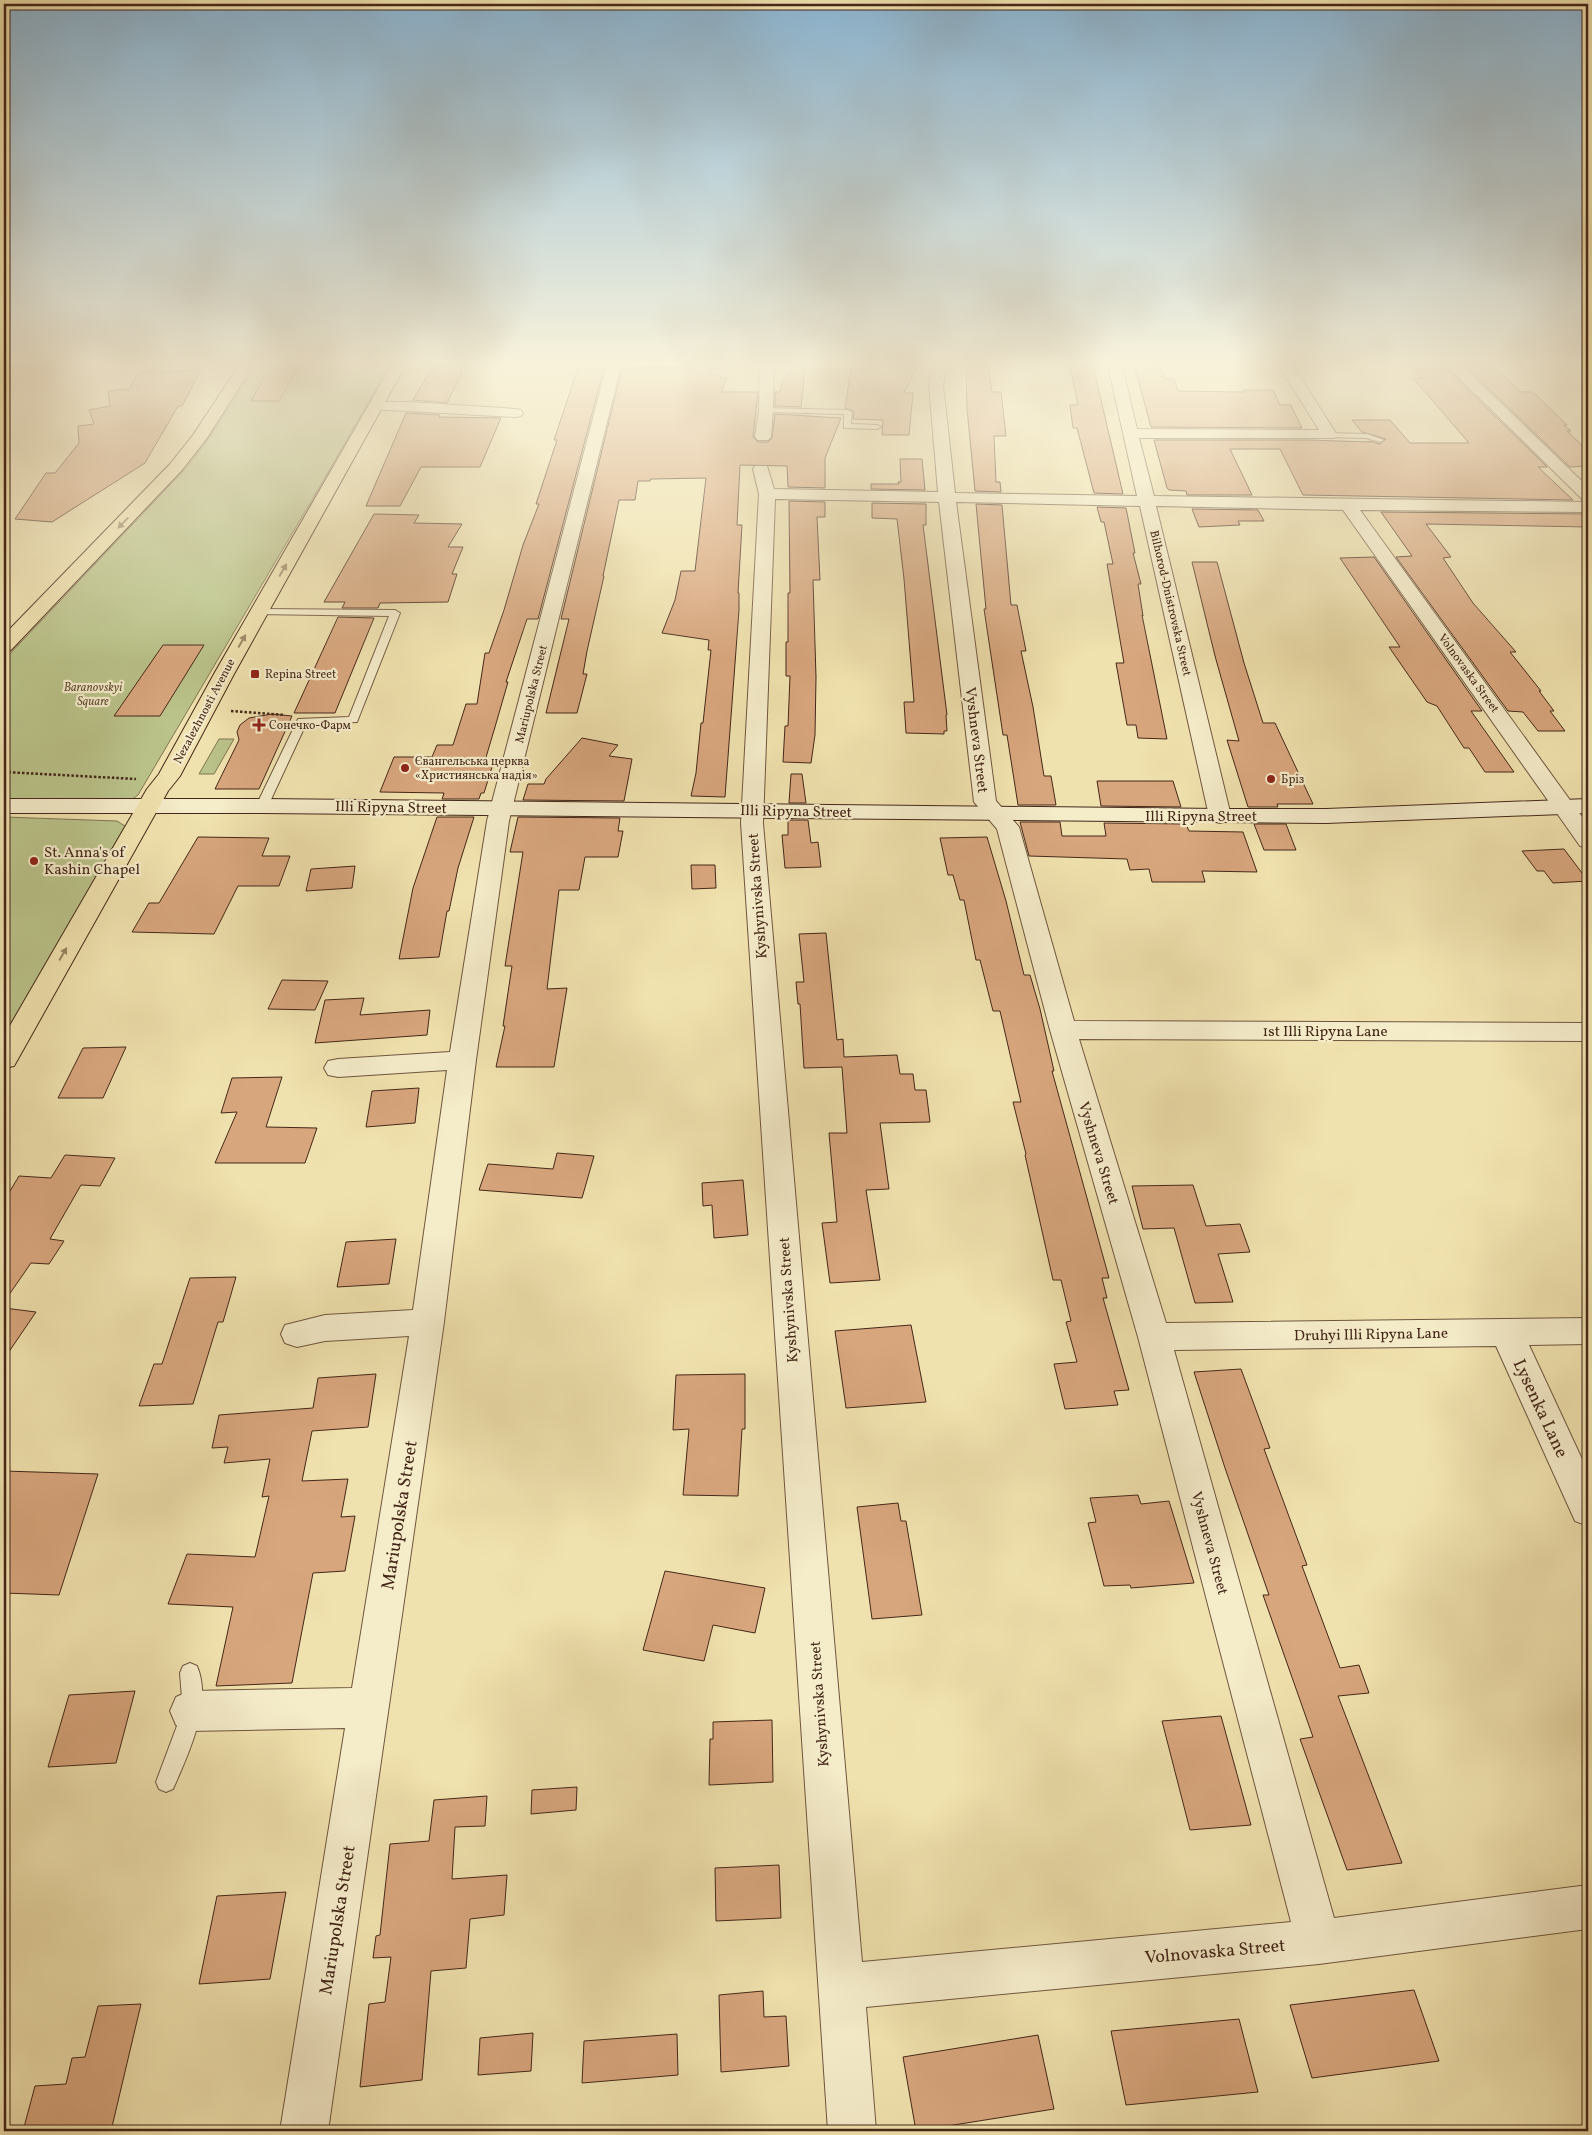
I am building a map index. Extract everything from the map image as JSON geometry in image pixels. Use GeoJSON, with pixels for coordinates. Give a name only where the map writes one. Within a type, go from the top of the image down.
{"type":"FeatureCollection","features":[{"type":"Feature","properties":{"kind":"main road"},"geometry":{"type":"LineString","coordinates":[[4,646],[181,461]]}},
{"type":"Feature","properties":{"kind":"main road","name":"Nezalezhnosti Avenue"},"geometry":{"type":"LineString","coordinates":[[4,1059],[158,789],[169,776],[258,612],[344,461]]}},
{"type":"Feature","properties":{"kind":"street","name":"Mariupolska Street"},"geometry":{"type":"LineString","coordinates":[[304,2131],[428,1322],[462,1060],[498,821],[590,461]]}},
{"type":"Feature","properties":{"kind":"street","name":"Vyshneva Street"},"geometry":{"type":"LineString","coordinates":[[943,461],[985,802],[1008,827],[1063,1030],[1154,1337],[1319,1942]]}},
{"type":"Feature","properties":{"kind":"street","name":"Bilhorod-Dnistrovska Street"},"geometry":{"type":"LineString","coordinates":[[1137,461],[1220,816]]}},
{"type":"Feature","properties":{"kind":"street"},"geometry":{"type":"LineString","coordinates":[[1552,461],[1588,496]]}},
{"type":"Feature","properties":{"kind":"street","name":"Kyshynivska Street"},"geometry":{"type":"LineString","coordinates":[[761,468],[767,494],[752,811],[852,2131]]}},
{"type":"Feature","properties":{"kind":"street"},"geometry":{"type":"LineString","coordinates":[[767,494],[1348,505],[1588,507]]}},
{"type":"Feature","properties":{"kind":"street","name":"Volnovaska Street"},"geometry":{"type":"LineString","coordinates":[[1348,505],[1588,840]]}},
{"type":"Feature","properties":{"kind":"street","name":"Illi Ripyna Street"},"geometry":{"type":"LineString","coordinates":[[4,806],[149,805],[1326,816],[1588,806]]}},
{"type":"Feature","properties":{"kind":"street","name":"1st Illi Ripyna Lane"},"geometry":{"type":"LineString","coordinates":[[1063,1030],[1588,1032]]}},
{"type":"Feature","properties":{"kind":"street"},"geometry":{"type":"LineString","coordinates":[[338,1068],[462,1060]]}},
{"type":"Feature","properties":{"kind":"street"},"geometry":{"type":"LineString","coordinates":[[297,1334],[325,1328],[428,1322]]}},
{"type":"Feature","properties":{"kind":"street","name":"Druhyi Illi Ripyna Lane"},"geometry":{"type":"LineString","coordinates":[[1154,1337],[1588,1331]]}},
{"type":"Feature","properties":{"kind":"street","name":"Lysenka Lane"},"geometry":{"type":"LineString","coordinates":[[1506,1332],[1588,1510]]}},
{"type":"Feature","properties":{"kind":"street"},"geometry":{"type":"LineString","coordinates":[[190,1711],[370,1708]]}},
{"type":"Feature","properties":{"kind":"street","name":"Volnovaska Street"},"geometry":{"type":"LineString","coordinates":[[841,1987],[1319,1942],[1588,1908]]}},
{"type":"Feature","properties":{"kind":"lane"},"geometry":{"type":"LineString","coordinates":[[258,612],[395,613],[353,720],[302,721],[262,806]]}},
{"type":"Feature","properties":{"kind":"lane"},"geometry":{"type":"LineString","coordinates":[[166,1782],[188,1723],[192,1699],[190,1673]]}},
{"type":"Feature","properties":{"kind":"path"},"geometry":{"type":"LineString","coordinates":[[231,711],[281,713],[302,721]]}},
{"type":"Feature","properties":{"kind":"path"},"geometry":{"type":"LineString","coordinates":[[4,772],[137,779]]}},
{"type":"Feature","properties":{"kind":"green space","name":"Baranovskyi Square"},"geometry":{"type":"Polygon","coordinates":[[[192,461],[335,461],[138,795],[122,802],[4,800],[4,660],[192,461]]]}},
{"type":"Feature","properties":{"kind":"green space"},"geometry":{"type":"Polygon","coordinates":[[[219,739],[234,739],[214,774],[199,774],[219,739]]]}},
{"type":"Feature","properties":{"kind":"green space"},"geometry":{"type":"Polygon","coordinates":[[[4,817],[117,821],[125,826],[125,830],[4,1038],[4,817]]]}},
{"type":"Feature","properties":{"kind":"building"},"geometry":{"type":"Polygon","coordinates":[[[65,461],[146,461],[52,522],[15,519],[46,473],[55,473],[65,461]]]}},
{"type":"Feature","properties":{"kind":"building"},"geometry":{"type":"Polygon","coordinates":[[[386,461],[483,461],[480,467],[421,467],[400,506],[366,506],[386,461]]]}},
{"type":"Feature","properties":{"kind":"building"},"geometry":{"type":"Polygon","coordinates":[[[550,461],[580,461],[538,619],[527,619],[506,682],[508,682],[484,764],[493,764],[484,793],[481,793],[479,799],[442,799],[444,793],[380,792],[394,757],[432,757],[437,745],[453,745],[466,704],[477,704],[485,653],[489,653],[504,610],[523,545],[539,504],[536,504],[550,461]]]}},
{"type":"Feature","properties":{"kind":"building"},"geometry":{"type":"Polygon","coordinates":[[[599,461],[825,461],[825,488],[788,487],[787,466],[740,465],[737,525],[742,525],[738,593],[739,610],[725,797],[691,796],[696,773],[701,723],[703,723],[711,650],[708,650],[709,640],[662,633],[675,600],[681,571],[695,571],[706,478],[638,481],[635,500],[619,500],[587,651],[583,674],[587,674],[577,713],[546,713],[569,619],[561,619],[599,461]]]}},
{"type":"Feature","properties":{"kind":"building"},"geometry":{"type":"Polygon","coordinates":[[[900,461],[922,461],[925,490],[871,489],[871,484],[899,484],[898,482],[901,482],[900,461]]]}},
{"type":"Feature","properties":{"kind":"building"},"geometry":{"type":"Polygon","coordinates":[[[972,461],[995,461],[996,482],[1000,482],[1001,492],[975,491],[972,461]]]}},
{"type":"Feature","properties":{"kind":"building"},"geometry":{"type":"Polygon","coordinates":[[[1086,461],[1115,461],[1123,494],[1094,493],[1086,461]]]}},
{"type":"Feature","properties":{"kind":"building"},"geometry":{"type":"Polygon","coordinates":[[[1160,461],[1236,461],[1252,495],[1187,495],[1186,491],[1169,490],[1160,461]]]}},
{"type":"Feature","properties":{"kind":"building"},"geometry":{"type":"Polygon","coordinates":[[[1286,461],[1541,461],[1547,467],[1538,467],[1573,500],[1303,495],[1286,461]]]}},
{"type":"Feature","properties":{"kind":"building"},"geometry":{"type":"Polygon","coordinates":[[[1563,461],[1588,461],[1588,466],[1570,467],[1563,461]]]}},
{"type":"Feature","properties":{"kind":"building"},"geometry":{"type":"Polygon","coordinates":[[[789,501],[825,502],[825,517],[817,517],[820,580],[813,580],[816,677],[815,735],[811,763],[783,762],[785,726],[788,726],[790,676],[786,676],[788,593],[790,593],[789,501]]]}},
{"type":"Feature","properties":{"kind":"building"},"geometry":{"type":"Polygon","coordinates":[[[872,503],[926,504],[926,525],[923,525],[947,715],[947,731],[944,731],[944,734],[906,733],[904,702],[914,702],[897,519],[872,518],[872,503]]]}},
{"type":"Feature","properties":{"kind":"building"},"geometry":{"type":"Polygon","coordinates":[[[976,504],[1002,505],[1011,605],[1017,605],[1026,651],[1021,651],[1033,707],[1044,776],[1051,776],[1056,805],[1018,805],[1007,735],[1003,735],[984,609],[986,609],[976,504]]]}},
{"type":"Feature","properties":{"kind":"building"},"geometry":{"type":"Polygon","coordinates":[[[1097,507],[1126,508],[1135,553],[1133,553],[1141,584],[1138,584],[1142,615],[1167,739],[1138,738],[1136,725],[1127,725],[1116,663],[1124,663],[1107,564],[1113,564],[1104,522],[1101,522],[1097,507]]]}},
{"type":"Feature","properties":{"kind":"building"},"geometry":{"type":"Polygon","coordinates":[[[1192,509],[1258,510],[1264,521],[1238,521],[1240,525],[1199,527],[1192,509]]]}},
{"type":"Feature","properties":{"kind":"building"},"geometry":{"type":"Polygon","coordinates":[[[1381,512],[1588,514],[1588,527],[1426,524],[1451,557],[1443,558],[1473,603],[1516,652],[1510,652],[1541,691],[1539,691],[1554,711],[1550,711],[1565,731],[1538,731],[1523,712],[1508,711],[1396,557],[1412,556],[1381,512]]]}},
{"type":"Feature","properties":{"kind":"building"},"geometry":{"type":"Polygon","coordinates":[[[374,514],[419,515],[414,523],[462,524],[448,547],[463,547],[452,574],[457,574],[448,602],[380,603],[378,608],[342,608],[345,602],[324,602],[374,514]]]}},
{"type":"Feature","properties":{"kind":"building"},"geometry":{"type":"Polygon","coordinates":[[[1374,557],[1482,711],[1471,711],[1514,772],[1485,772],[1469,748],[1464,748],[1437,706],[1427,702],[1389,647],[1400,647],[1340,558],[1374,557]]]}},
{"type":"Feature","properties":{"kind":"building"},"geometry":{"type":"Polygon","coordinates":[[[1192,562],[1217,562],[1244,663],[1263,723],[1275,723],[1313,804],[1277,804],[1278,807],[1248,807],[1227,740],[1239,741],[1215,656],[1192,562]]]}},
{"type":"Feature","properties":{"kind":"building"},"geometry":{"type":"Polygon","coordinates":[[[338,617],[374,618],[335,713],[294,713],[338,617]]]}},
{"type":"Feature","properties":{"kind":"building"},"geometry":{"type":"Polygon","coordinates":[[[163,645],[204,645],[160,716],[114,716],[163,645]]]}},
{"type":"Feature","properties":{"kind":"building"},"geometry":{"type":"Polygon","coordinates":[[[272,714],[292,716],[259,789],[215,789],[239,740],[237,732],[240,725],[249,718],[272,714]]]}},
{"type":"Feature","properties":{"kind":"building"},"geometry":{"type":"Polygon","coordinates":[[[582,738],[618,745],[609,756],[632,759],[624,801],[523,800],[528,784],[544,784],[546,779],[582,738]]]}},
{"type":"Feature","properties":{"kind":"building"},"geometry":{"type":"Polygon","coordinates":[[[791,774],[802,774],[806,803],[789,803],[791,774]]]}},
{"type":"Feature","properties":{"kind":"building"},"geometry":{"type":"Polygon","coordinates":[[[1097,781],[1173,781],[1181,807],[1101,806],[1097,781]]]}},
{"type":"Feature","properties":{"kind":"building"},"geometry":{"type":"Polygon","coordinates":[[[437,817],[474,817],[458,868],[449,911],[447,911],[439,957],[399,959],[413,888],[437,817]]]}},
{"type":"Feature","properties":{"kind":"building"},"geometry":{"type":"Polygon","coordinates":[[[518,817],[620,818],[618,831],[623,831],[618,857],[585,857],[579,890],[559,890],[547,989],[567,988],[554,1067],[496,1067],[505,1026],[503,1026],[512,966],[505,966],[523,852],[510,852],[518,817]]]}},
{"type":"Feature","properties":{"kind":"building"},"geometry":{"type":"Polygon","coordinates":[[[788,820],[808,820],[811,843],[818,842],[821,867],[785,868],[782,835],[788,835],[788,820]]]}},
{"type":"Feature","properties":{"kind":"building"},"geometry":{"type":"Polygon","coordinates":[[[1020,822],[1060,822],[1062,836],[1106,836],[1104,823],[1186,824],[1189,831],[1243,832],[1257,872],[1202,871],[1205,882],[1152,882],[1149,869],[1130,870],[1127,859],[1029,856],[1020,822]]]}},
{"type":"Feature","properties":{"kind":"building"},"geometry":{"type":"Polygon","coordinates":[[[1254,824],[1286,824],[1296,850],[1264,850],[1254,824]]]}},
{"type":"Feature","properties":{"kind":"building"},"geometry":{"type":"Polygon","coordinates":[[[198,837],[269,838],[262,856],[290,856],[279,886],[238,886],[214,934],[132,932],[149,903],[159,903],[198,837]]]}},
{"type":"Feature","properties":{"kind":"building"},"geometry":{"type":"Polygon","coordinates":[[[987,837],[1006,901],[1024,975],[1030,975],[1040,1009],[1054,1071],[1052,1071],[1109,1278],[1102,1278],[1107,1298],[1103,1298],[1129,1390],[1114,1391],[1118,1405],[1065,1409],[1054,1364],[1077,1362],[1066,1322],[1071,1321],[1061,1280],[1053,1280],[1013,1102],[1021,1102],[1000,1011],[993,1011],[980,960],[976,960],[964,900],[960,900],[953,875],[948,875],[940,838],[987,837]]]}},
{"type":"Feature","properties":{"kind":"building"},"geometry":{"type":"Polygon","coordinates":[[[1564,849],[1588,881],[1553,883],[1544,871],[1537,871],[1522,851],[1564,849]]]}},
{"type":"Feature","properties":{"kind":"building"},"geometry":{"type":"Polygon","coordinates":[[[691,865],[715,865],[716,888],[692,889],[691,865]]]}},
{"type":"Feature","properties":{"kind":"building"},"geometry":{"type":"Polygon","coordinates":[[[355,866],[352,888],[306,891],[311,869],[355,866]]]}},
{"type":"Feature","properties":{"kind":"building"},"geometry":{"type":"Polygon","coordinates":[[[826,933],[837,1040],[843,1039],[844,1057],[897,1055],[900,1074],[913,1074],[915,1090],[926,1090],[930,1122],[880,1123],[889,1189],[866,1190],[880,1280],[830,1283],[822,1223],[837,1222],[829,1133],[847,1133],[842,1067],[804,1068],[800,1004],[798,1004],[796,982],[804,982],[799,934],[826,933]]]}},
{"type":"Feature","properties":{"kind":"building"},"geometry":{"type":"Polygon","coordinates":[[[282,980],[328,981],[315,1010],[268,1009],[282,980]]]}},
{"type":"Feature","properties":{"kind":"building"},"geometry":{"type":"Polygon","coordinates":[[[364,998],[360,1015],[430,1010],[427,1035],[315,1043],[325,1000],[364,998]]]}},
{"type":"Feature","properties":{"kind":"building"},"geometry":{"type":"Polygon","coordinates":[[[126,1047],[103,1098],[58,1098],[83,1048],[126,1047]]]}},
{"type":"Feature","properties":{"kind":"building"},"geometry":{"type":"Polygon","coordinates":[[[282,1077],[266,1127],[317,1128],[305,1163],[215,1163],[237,1112],[221,1113],[232,1078],[282,1077]]]}},
{"type":"Feature","properties":{"kind":"building"},"geometry":{"type":"Polygon","coordinates":[[[419,1088],[415,1123],[366,1127],[372,1091],[419,1088]]]}},
{"type":"Feature","properties":{"kind":"building"},"geometry":{"type":"Polygon","coordinates":[[[557,1153],[594,1156],[582,1198],[479,1190],[488,1164],[553,1169],[557,1153]]]}},
{"type":"Feature","properties":{"kind":"building"},"geometry":{"type":"Polygon","coordinates":[[[65,1155],[115,1158],[100,1186],[81,1185],[50,1239],[64,1241],[49,1264],[31,1263],[4,1302],[4,1201],[19,1176],[51,1178],[65,1155]]]}},
{"type":"Feature","properties":{"kind":"building"},"geometry":{"type":"Polygon","coordinates":[[[743,1180],[748,1235],[714,1238],[712,1205],[703,1206],[702,1183],[743,1180]]]}},
{"type":"Feature","properties":{"kind":"building"},"geometry":{"type":"Polygon","coordinates":[[[1193,1185],[1206,1226],[1240,1224],[1250,1252],[1218,1254],[1233,1302],[1195,1303],[1174,1228],[1143,1229],[1132,1186],[1193,1185]]]}},
{"type":"Feature","properties":{"kind":"building"},"geometry":{"type":"Polygon","coordinates":[[[396,1239],[389,1284],[337,1287],[346,1242],[396,1239]]]}},
{"type":"Feature","properties":{"kind":"building"},"geometry":{"type":"Polygon","coordinates":[[[236,1277],[223,1322],[218,1322],[193,1404],[139,1406],[154,1364],[162,1364],[190,1278],[236,1277]]]}},
{"type":"Feature","properties":{"kind":"building"},"geometry":{"type":"Polygon","coordinates":[[[4,1308],[36,1312],[4,1359],[4,1308]]]}},
{"type":"Feature","properties":{"kind":"building"},"geometry":{"type":"Polygon","coordinates":[[[911,1325],[926,1402],[846,1408],[835,1331],[911,1325]]]}},
{"type":"Feature","properties":{"kind":"building"},"geometry":{"type":"Polygon","coordinates":[[[1241,1369],[1270,1448],[1264,1449],[1307,1565],[1302,1566],[1340,1668],[1359,1665],[1369,1693],[1338,1696],[1402,1863],[1347,1870],[1300,1739],[1313,1737],[1263,1595],[1269,1595],[1194,1372],[1241,1369]]]}},
{"type":"Feature","properties":{"kind":"building"},"geometry":{"type":"Polygon","coordinates":[[[376,1374],[368,1427],[312,1431],[302,1481],[348,1479],[341,1517],[355,1516],[345,1571],[313,1573],[292,1683],[216,1686],[233,1607],[168,1604],[187,1554],[255,1557],[269,1496],[262,1497],[270,1459],[224,1463],[228,1447],[212,1448],[219,1415],[313,1408],[318,1378],[376,1374]]]}},
{"type":"Feature","properties":{"kind":"building"},"geometry":{"type":"Polygon","coordinates":[[[745,1374],[745,1429],[742,1429],[738,1496],[683,1495],[689,1429],[673,1430],[676,1375],[745,1374]]]}},
{"type":"Feature","properties":{"kind":"building"},"geometry":{"type":"Polygon","coordinates":[[[4,1471],[98,1474],[59,1595],[4,1593],[4,1471]]]}},
{"type":"Feature","properties":{"kind":"building"},"geometry":{"type":"Polygon","coordinates":[[[1138,1495],[1141,1504],[1169,1501],[1194,1583],[1131,1588],[1130,1585],[1104,1586],[1088,1523],[1096,1522],[1090,1498],[1138,1495]]]}},
{"type":"Feature","properties":{"kind":"building"},"geometry":{"type":"Polygon","coordinates":[[[898,1503],[901,1521],[906,1521],[922,1615],[872,1619],[857,1507],[898,1503]]]}},
{"type":"Feature","properties":{"kind":"building"},"geometry":{"type":"Polygon","coordinates":[[[665,1571],[765,1588],[755,1633],[713,1625],[704,1661],[643,1650],[665,1571]]]}},
{"type":"Feature","properties":{"kind":"building"},"geometry":{"type":"Polygon","coordinates":[[[135,1691],[116,1763],[48,1767],[69,1695],[135,1691]]]}},
{"type":"Feature","properties":{"kind":"building"},"geometry":{"type":"Polygon","coordinates":[[[1221,1716],[1251,1825],[1190,1830],[1162,1721],[1221,1716]]]}},
{"type":"Feature","properties":{"kind":"building"},"geometry":{"type":"Polygon","coordinates":[[[772,1720],[773,1782],[709,1785],[710,1739],[713,1739],[713,1722],[772,1720]]]}},
{"type":"Feature","properties":{"kind":"building"},"geometry":{"type":"Polygon","coordinates":[[[577,1787],[576,1810],[531,1814],[532,1790],[577,1787]]]}},
{"type":"Feature","properties":{"kind":"building"},"geometry":{"type":"Polygon","coordinates":[[[487,1796],[485,1826],[455,1827],[452,1879],[507,1875],[504,1915],[470,1919],[466,1968],[431,1971],[422,2080],[360,2087],[369,2004],[385,2002],[391,1957],[373,1958],[376,1936],[380,1935],[390,1844],[429,1841],[434,1800],[487,1796]]]}},
{"type":"Feature","properties":{"kind":"building"},"geometry":{"type":"Polygon","coordinates":[[[779,1865],[781,1918],[716,1921],[715,1868],[779,1865]]]}},
{"type":"Feature","properties":{"kind":"building"},"geometry":{"type":"Polygon","coordinates":[[[286,1892],[270,1979],[199,1984],[217,1896],[286,1892]]]}},
{"type":"Feature","properties":{"kind":"building"},"geometry":{"type":"Polygon","coordinates":[[[1414,1990],[1439,2061],[1312,2078],[1290,2005],[1414,1990]]]}},
{"type":"Feature","properties":{"kind":"building"},"geometry":{"type":"Polygon","coordinates":[[[763,1991],[764,2017],[786,2016],[789,2066],[721,2072],[719,1995],[763,1991]]]}},
{"type":"Feature","properties":{"kind":"building"},"geometry":{"type":"Polygon","coordinates":[[[141,2004],[111,2131],[23,2131],[35,2086],[66,2084],[72,2058],[85,2057],[98,2006],[141,2004]]]}},
{"type":"Feature","properties":{"kind":"building"},"geometry":{"type":"Polygon","coordinates":[[[1239,2019],[1258,2092],[1126,2105],[1111,2031],[1239,2019]]]}},
{"type":"Feature","properties":{"kind":"building"},"geometry":{"type":"Polygon","coordinates":[[[533,2033],[531,2071],[478,2075],[480,2038],[533,2033]]]}},
{"type":"Feature","properties":{"kind":"building"},"geometry":{"type":"Polygon","coordinates":[[[677,2034],[678,2075],[582,2083],[584,2041],[677,2034]]]}},
{"type":"Feature","properties":{"kind":"building"},"geometry":{"type":"Polygon","coordinates":[[[1038,2035],[1054,2109],[916,2131],[903,2057],[1038,2035]]]}},
{"type":"Feature","properties":{"kind":"place","name":"Repina Street"},"geometry":{"type":"Point","coordinates":[255,674]}},
{"type":"Feature","properties":{"kind":"place","name":"Сонечко-Фарм"},"geometry":{"type":"Point","coordinates":[259,725]}},
{"type":"Feature","properties":{"kind":"place","name":"Євангельська церква «Християнська надія»"},"geometry":{"type":"Point","coordinates":[405,768]}},
{"type":"Feature","properties":{"kind":"place","name":"Бріз"},"geometry":{"type":"Point","coordinates":[1271,779]}},
{"type":"Feature","properties":{"kind":"place","name":"St. Anna's of Kashin Chapel"},"geometry":{"type":"Point","coordinates":[34,861]}}]}
